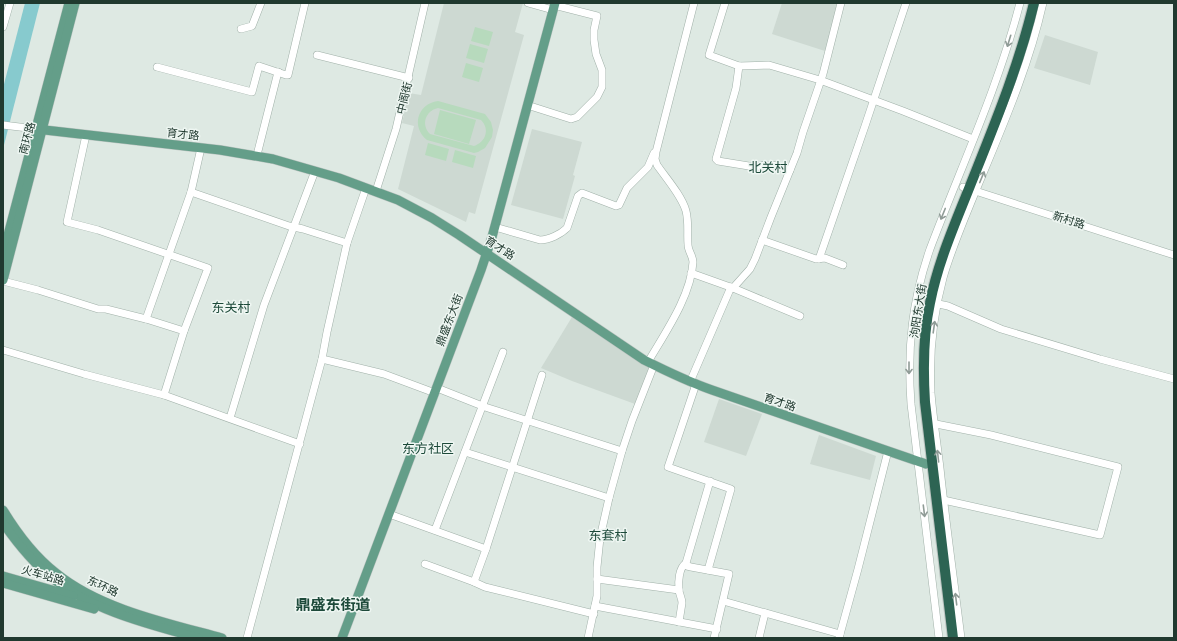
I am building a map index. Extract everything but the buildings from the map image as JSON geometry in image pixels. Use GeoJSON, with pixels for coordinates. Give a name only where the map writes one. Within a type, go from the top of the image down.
{"type":"FeatureCollection","features":[{"type":"Feature","properties":{"kind":"highway","name":"泃阳东大街"},"geometry":{"type":"LineString","coordinates":[[947,638],[922,462],[918,386],[920,318],[923,301],[934,263],[969,189],[1019,37],[1028,3]]}},
{"type":"Feature","properties":{"kind":"highway","name":"泃阳东大街"},"geometry":{"type":"LineString","coordinates":[[953,638],[940,500],[931,423],[924,385],[926,326],[933,303],[944,253],[1021,50],[1034,3]]}},
{"type":"Feature","properties":{"kind":"main road","name":"南环路"},"geometry":{"type":"LineString","coordinates":[[3,280],[69,3]]}},
{"type":"Feature","properties":{"kind":"main road","name":"南环路"},"geometry":{"type":"LineString","coordinates":[[3,254],[75,3]]}},
{"type":"Feature","properties":{"kind":"main road","name":"鼎盛东大街"},"geometry":{"type":"LineString","coordinates":[[342,638],[481,270],[495,227],[554,6]]}},
{"type":"Feature","properties":{"kind":"main road","name":"育才路"},"geometry":{"type":"LineString","coordinates":[[39,129],[257,155],[315,171],[376,191],[398,200],[432,218],[651,363],[693,383],[922,462]]}},
{"type":"Feature","properties":{"kind":"main road","name":"东环路"},"geometry":{"type":"LineString","coordinates":[[3,510],[8,520],[36,555],[63,579],[89,594],[114,605],[198,638]]}},
{"type":"Feature","properties":{"kind":"main road","name":"东环路"},"geometry":{"type":"LineString","coordinates":[[3,523],[32,559],[50,577],[85,599]]}},
{"type":"Feature","properties":{"kind":"main road","name":"火车站路"},"geometry":{"type":"LineString","coordinates":[[3,576],[85,599],[168,626]]}},
{"type":"Feature","properties":{"kind":"main road","name":"火车站路"},"geometry":{"type":"LineString","coordinates":[[3,583],[168,626]]}},
{"type":"Feature","properties":{"kind":"main road","name":"东环路"},"geometry":{"type":"LineString","coordinates":[[168,626],[222,638]]}},
{"type":"Feature","properties":{"kind":"street"},"geometry":{"type":"LineString","coordinates":[[3,27],[10,3]]}},
{"type":"Feature","properties":{"kind":"street"},"geometry":{"type":"LineString","coordinates":[[241,29],[252,26],[261,3]]}},
{"type":"Feature","properties":{"kind":"street"},"geometry":{"type":"LineString","coordinates":[[157,67],[252,92],[259,66],[286,75],[288,74],[305,3]]}},
{"type":"Feature","properties":{"kind":"street","name":"中阁街"},"geometry":{"type":"LineString","coordinates":[[376,191],[396,129],[426,3]]}},
{"type":"Feature","properties":{"kind":"street"},"geometry":{"type":"LineString","coordinates":[[527,106],[574,119],[597,97],[602,87],[602,70],[596,54],[594,40],[594,30],[597,16],[554,6],[528,3]]}},
{"type":"Feature","properties":{"kind":"street"},"geometry":{"type":"LineString","coordinates":[[588,638],[595,606],[600,538],[622,451],[651,363],[680,305],[691,273],[693,260],[688,246],[688,222],[686,211],[682,201],[657,165],[655,159],[694,3]]}},
{"type":"Feature","properties":{"kind":"street"},"geometry":{"type":"LineString","coordinates":[[725,3],[709,55],[739,66],[769,65],[820,80],[973,139]]}},
{"type":"Feature","properties":{"kind":"street"},"geometry":{"type":"LineString","coordinates":[[708,570],[731,489],[668,467],[693,383],[732,287],[750,269],[797,153],[820,80],[841,3]]}},
{"type":"Feature","properties":{"kind":"street"},"geometry":{"type":"LineString","coordinates":[[819,259],[906,3]]}},
{"type":"Feature","properties":{"kind":"street"},"geometry":{"type":"LineString","coordinates":[[939,638],[922,462],[910,386],[912,317],[926,261],[1008,46],[1020,3]]}},
{"type":"Feature","properties":{"kind":"street"},"geometry":{"type":"LineString","coordinates":[[969,189],[1012,102],[1032,48],[1043,3]]}},
{"type":"Feature","properties":{"kind":"street"},"geometry":{"type":"LineString","coordinates":[[317,55],[408,78]]}},
{"type":"Feature","properties":{"kind":"street"},"geometry":{"type":"LineString","coordinates":[[739,66],[736,88],[716,159],[718,161],[755,168],[770,165],[790,170]]}},
{"type":"Feature","properties":{"kind":"street"},"geometry":{"type":"LineString","coordinates":[[257,155],[278,72]]}},
{"type":"Feature","properties":{"kind":"street"},"geometry":{"type":"LineString","coordinates":[[3,125],[39,129]]}},
{"type":"Feature","properties":{"kind":"street"},"geometry":{"type":"LineString","coordinates":[[86,134],[67,222],[98,230],[208,268],[184,331],[164,395]]}},
{"type":"Feature","properties":{"kind":"street"},"geometry":{"type":"LineString","coordinates":[[146,319],[191,192],[201,148]]}},
{"type":"Feature","properties":{"kind":"street"},"geometry":{"type":"LineString","coordinates":[[495,227],[540,240],[548,239],[567,228],[578,196],[582,193],[616,206],[619,205],[627,188],[648,166],[656,152]]}},
{"type":"Feature","properties":{"kind":"street"},"geometry":{"type":"LineString","coordinates":[[230,418],[264,305],[315,171]]}},
{"type":"Feature","properties":{"kind":"street"},"geometry":{"type":"LineString","coordinates":[[247,638],[322,359],[347,243],[366,188]]}},
{"type":"Feature","properties":{"kind":"street","name":"新村路"},"geometry":{"type":"LineString","coordinates":[[969,189],[1174,255]]}},
{"type":"Feature","properties":{"kind":"street"},"geometry":{"type":"LineString","coordinates":[[191,192],[294,227],[347,243]]}},
{"type":"Feature","properties":{"kind":"street"},"geometry":{"type":"LineString","coordinates":[[762,240],[816,259],[825,258],[843,265]]}},
{"type":"Feature","properties":{"kind":"street"},"geometry":{"type":"LineString","coordinates":[[691,273],[732,287],[800,316]]}},
{"type":"Feature","properties":{"kind":"street"},"geometry":{"type":"LineString","coordinates":[[3,280],[98,309],[106,309],[146,319],[184,331]]}},
{"type":"Feature","properties":{"kind":"street"},"geometry":{"type":"LineString","coordinates":[[933,303],[948,306],[1001,329],[1100,359],[1174,379]]}},
{"type":"Feature","properties":{"kind":"street"},"geometry":{"type":"LineString","coordinates":[[3,350],[84,374],[164,395],[300,444]]}},
{"type":"Feature","properties":{"kind":"street"},"geometry":{"type":"LineString","coordinates":[[435,530],[503,352]]}},
{"type":"Feature","properties":{"kind":"street"},"geometry":{"type":"LineString","coordinates":[[322,359],[384,374],[622,451]]}},
{"type":"Feature","properties":{"kind":"street"},"geometry":{"type":"LineString","coordinates":[[474,582],[542,375]]}},
{"type":"Feature","properties":{"kind":"street"},"geometry":{"type":"LineString","coordinates":[[931,423],[991,435],[1118,467],[1100,535],[940,500],[961,638]]}},
{"type":"Feature","properties":{"kind":"street"},"geometry":{"type":"LineString","coordinates":[[723,601],[839,636],[858,569],[888,451]]}},
{"type":"Feature","properties":{"kind":"street"},"geometry":{"type":"LineString","coordinates":[[465,452],[609,498]]}},
{"type":"Feature","properties":{"kind":"street"},"geometry":{"type":"LineString","coordinates":[[679,622],[682,603],[679,590],[680,572],[686,563],[710,481]]}},
{"type":"Feature","properties":{"kind":"street"},"geometry":{"type":"LineString","coordinates":[[389,514],[486,549]]}},
{"type":"Feature","properties":{"kind":"street"},"geometry":{"type":"LineString","coordinates":[[686,563],[687,566],[729,574],[714,638]]}},
{"type":"Feature","properties":{"kind":"street"},"geometry":{"type":"LineString","coordinates":[[425,564],[485,587],[594,614]]}},
{"type":"Feature","properties":{"kind":"street"},"geometry":{"type":"LineString","coordinates":[[597,579],[679,590]]}},
{"type":"Feature","properties":{"kind":"street"},"geometry":{"type":"LineString","coordinates":[[595,606],[716,629]]}},
{"type":"Feature","properties":{"kind":"street"},"geometry":{"type":"LineString","coordinates":[[759,638],[766,613]]}},
{"type":"Feature","properties":{"kind":"shaded area"},"geometry":{"type":"Polygon","coordinates":[[[444,3],[523,3],[515,32],[524,35],[475,214],[469,212],[466,222],[398,189],[414,126],[402,123],[409,93],[421,95],[444,3]]]}},
{"type":"Feature","properties":{"kind":"shaded area"},"geometry":{"type":"Polygon","coordinates":[[[782,3],[838,3],[825,51],[772,34],[782,3]]]}},
{"type":"Feature","properties":{"kind":"shaded area"},"geometry":{"type":"Polygon","coordinates":[[[1045,35],[1098,52],[1090,85],[1034,68],[1045,35]]]}},
{"type":"Feature","properties":{"kind":"shaded area"},"geometry":{"type":"Polygon","coordinates":[[[532,129],[582,142],[573,175],[575,176],[563,219],[511,205],[532,129]]]}},
{"type":"Feature","properties":{"kind":"shaded area"},"geometry":{"type":"Polygon","coordinates":[[[572,317],[650,367],[635,404],[541,368],[572,317]]]}},
{"type":"Feature","properties":{"kind":"shaded area"},"geometry":{"type":"Polygon","coordinates":[[[719,399],[762,414],[746,456],[704,442],[719,399]]]}},
{"type":"Feature","properties":{"kind":"shaded area"},"geometry":{"type":"Polygon","coordinates":[[[819,435],[876,456],[870,480],[810,464],[819,435]]]}},
{"type":"Feature","properties":{"kind":"green space"},"geometry":{"type":"Polygon","coordinates":[[[475,27],[493,32],[489,46],[471,41],[475,27]]]}},
{"type":"Feature","properties":{"kind":"green space"},"geometry":{"type":"Polygon","coordinates":[[[470,44],[488,49],[484,63],[466,58],[470,44]]]}},
{"type":"Feature","properties":{"kind":"green space"},"geometry":{"type":"Polygon","coordinates":[[[466,63],[483,68],[479,82],[462,77],[466,63]]]}},
{"type":"Feature","properties":{"kind":"green space"},"geometry":{"type":"Polygon","coordinates":[[[438,101],[485,114],[491,122],[493,130],[492,137],[485,148],[474,153],[427,140],[422,135],[418,123],[421,111],[431,103],[438,101]],[[438,108],[427,115],[425,123],[430,134],[474,146],[481,142],[485,135],[485,127],[481,120],[438,108]]]}},
{"type":"Feature","properties":{"kind":"green space"},"geometry":{"type":"Polygon","coordinates":[[[440,110],[476,120],[469,144],[434,134],[440,110]]]}},
{"type":"Feature","properties":{"kind":"green space"},"geometry":{"type":"Polygon","coordinates":[[[428,143],[449,149],[446,161],[425,155],[428,143]]]}},
{"type":"Feature","properties":{"kind":"green space"},"geometry":{"type":"Polygon","coordinates":[[[455,150],[476,156],[473,168],[452,162],[455,150]]]}},
{"type":"Feature","properties":{"kind":"water"},"geometry":{"type":"Polygon","coordinates":[[[25,3],[40,3],[3,149],[3,88],[25,3]]]}},
{"type":"Feature","properties":{"kind":"district","name":"北关村"},"geometry":{"type":"Point","coordinates":[768,167]}},
{"type":"Feature","properties":{"kind":"district","name":"东关村"},"geometry":{"type":"Point","coordinates":[231,307]}},
{"type":"Feature","properties":{"kind":"district","name":"东方社区"},"geometry":{"type":"Point","coordinates":[428,448]}},
{"type":"Feature","properties":{"kind":"district","name":"东套村"},"geometry":{"type":"Point","coordinates":[608,535]}},
{"type":"Feature","properties":{"kind":"district","name":"鼎盛东街道"},"geometry":{"type":"Point","coordinates":[333,605]}}]}
